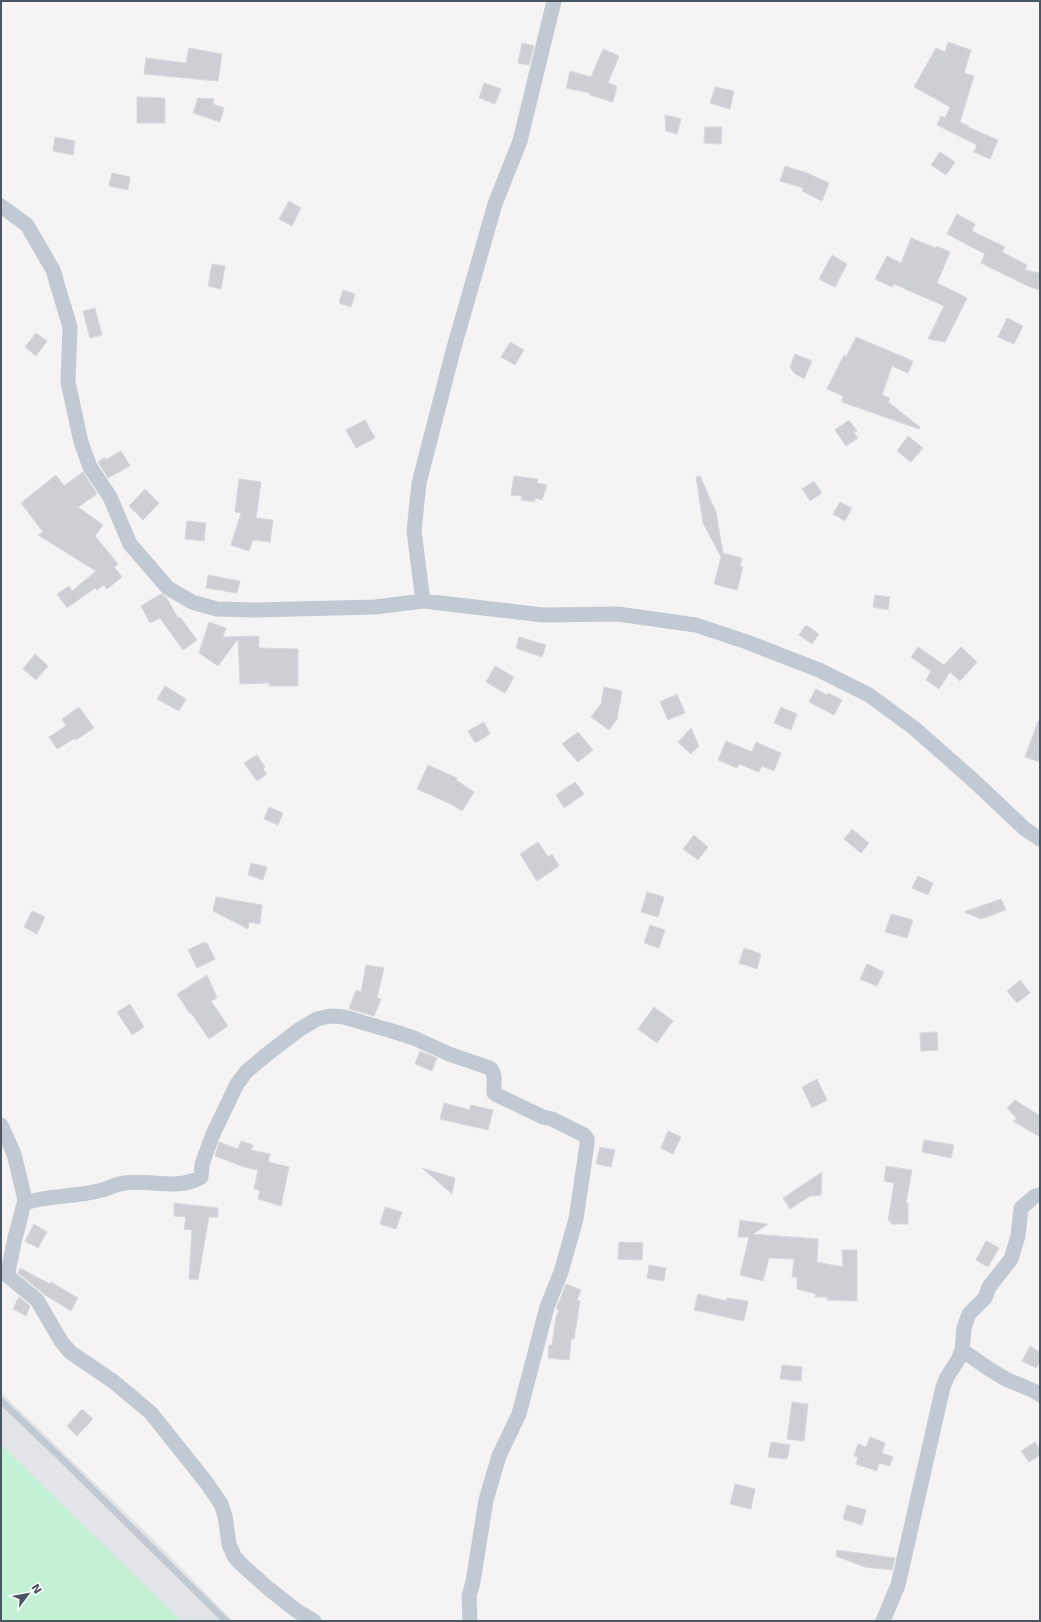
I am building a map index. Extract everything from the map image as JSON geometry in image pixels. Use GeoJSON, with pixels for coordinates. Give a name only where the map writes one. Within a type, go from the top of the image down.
{"type":"FeatureCollection","features":[{"type":"Feature","properties":{"kind":"street"},"geometry":{"type":"LineString","coordinates":[[423,601],[414,531],[419,483],[452,352],[495,204],[520,141],[554,1]]}},
{"type":"Feature","properties":{"kind":"street"},"geometry":{"type":"LineString","coordinates":[[1,206],[27,226],[53,270],[70,327],[68,382],[80,442],[90,468],[110,497],[130,544],[168,588],[192,602],[217,609],[255,610],[375,607],[423,601],[543,615],[618,614],[696,625],[747,642],[818,670],[869,695],[914,728],[973,780],[1025,830],[1040,839]]}},
{"type":"Feature","properties":{"kind":"street"},"geometry":{"type":"LineString","coordinates":[[25,1203],[58,1196],[99,1191],[126,1182],[163,1184],[193,1182],[201,1177],[202,1164],[213,1134],[237,1084],[246,1072],[300,1029],[317,1019],[330,1016],[344,1017],[414,1038],[449,1054],[490,1068],[495,1076],[494,1093],[584,1135],[587,1139],[587,1144],[576,1219],[562,1272],[547,1307],[519,1414],[499,1456],[486,1500],[473,1582],[469,1596],[470,1621]]}},
{"type":"Feature","properties":{"kind":"street"},"geometry":{"type":"LineString","coordinates":[[1,1124],[14,1154],[25,1197],[25,1203],[15,1238],[8,1272],[9,1277],[37,1300],[61,1341],[70,1352],[114,1382],[151,1413],[206,1482],[221,1504],[225,1516],[229,1544],[234,1556],[240,1563],[274,1594],[297,1611],[314,1621]]}},
{"type":"Feature","properties":{"kind":"street"},"geometry":{"type":"LineString","coordinates":[[883,1621],[898,1585],[907,1541],[920,1495],[924,1469],[943,1387],[947,1376],[958,1360],[962,1350],[964,1328],[969,1314],[985,1298],[990,1287],[1011,1259],[1018,1236],[1021,1208],[1035,1196],[1040,1195]]}},
{"type":"Feature","properties":{"kind":"street"},"geometry":{"type":"LineString","coordinates":[[962,1350],[1008,1380],[1034,1390],[1040,1395]]}},
{"type":"Feature","properties":{"kind":"lane"},"geometry":{"type":"LineString","coordinates":[[1,1401],[58,1455],[226,1621]]}},
{"type":"Feature","properties":{"kind":"shaded area"},"geometry":{"type":"Polygon","coordinates":[[[1,1392],[153,1539],[233,1621],[1,1621],[1,1392]]]}},
{"type":"Feature","properties":{"kind":"green space"},"geometry":{"type":"Polygon","coordinates":[[[1,1445],[181,1621],[1,1621],[1,1445]]]}},
{"type":"Feature","properties":{"kind":"building"},"geometry":{"type":"Polygon","coordinates":[[[948,42],[971,50],[964,73],[974,76],[960,122],[998,140],[990,159],[974,152],[977,145],[937,125],[941,116],[945,118],[950,107],[914,87],[936,48],[945,52],[948,42]]]}},
{"type":"Feature","properties":{"kind":"building"},"geometry":{"type":"Polygon","coordinates":[[[522,43],[534,46],[529,65],[518,63],[522,43]]]}},
{"type":"Feature","properties":{"kind":"building"},"geometry":{"type":"Polygon","coordinates":[[[189,48],[222,54],[218,81],[144,74],[146,58],[186,63],[189,48]]]}},
{"type":"Feature","properties":{"kind":"building"},"geometry":{"type":"Polygon","coordinates":[[[603,49],[619,56],[608,83],[617,86],[613,102],[590,95],[590,93],[566,88],[570,71],[591,77],[603,49]]]}},
{"type":"Feature","properties":{"kind":"building"},"geometry":{"type":"Polygon","coordinates":[[[484,83],[501,89],[495,104],[479,98],[484,83]]]}},
{"type":"Feature","properties":{"kind":"building"},"geometry":{"type":"Polygon","coordinates":[[[715,87],[734,91],[730,109],[710,103],[715,87]]]}},
{"type":"Feature","properties":{"kind":"building"},"geometry":{"type":"Polygon","coordinates":[[[137,97],[165,98],[165,123],[137,123],[137,97]]]}},
{"type":"Feature","properties":{"kind":"building"},"geometry":{"type":"Polygon","coordinates":[[[198,98],[214,99],[213,104],[224,108],[220,122],[193,113],[198,98]]]}},
{"type":"Feature","properties":{"kind":"building"},"geometry":{"type":"Polygon","coordinates":[[[665,115],[681,119],[677,134],[666,131],[665,115]]]}},
{"type":"Feature","properties":{"kind":"building"},"geometry":{"type":"Polygon","coordinates":[[[705,127],[722,127],[721,144],[704,143],[705,127]]]}},
{"type":"Feature","properties":{"kind":"building"},"geometry":{"type":"Polygon","coordinates":[[[55,137],[75,141],[73,155],[53,151],[55,137]]]}},
{"type":"Feature","properties":{"kind":"building"},"geometry":{"type":"Polygon","coordinates":[[[940,152],[955,162],[946,175],[931,165],[940,152]]]}},
{"type":"Feature","properties":{"kind":"building"},"geometry":{"type":"Polygon","coordinates":[[[785,166],[807,173],[829,183],[822,201],[802,191],[803,188],[780,181],[785,166]]]}},
{"type":"Feature","properties":{"kind":"building"},"geometry":{"type":"Polygon","coordinates":[[[112,173],[130,177],[128,190],[109,186],[112,173]]]}},
{"type":"Feature","properties":{"kind":"building"},"geometry":{"type":"Polygon","coordinates":[[[289,201],[301,208],[292,226],[279,219],[289,201]]]}},
{"type":"Feature","properties":{"kind":"building"},"geometry":{"type":"Polygon","coordinates":[[[957,214],[975,224],[972,231],[1005,247],[1002,252],[1027,265],[1025,270],[1040,273],[1040,290],[1030,287],[981,263],[985,254],[947,234],[957,214]]]}},
{"type":"Feature","properties":{"kind":"building"},"geometry":{"type":"Polygon","coordinates":[[[911,238],[936,248],[937,246],[950,252],[937,283],[967,298],[945,342],[928,339],[944,306],[894,284],[892,287],[875,279],[887,256],[901,263],[911,238]]]}},
{"type":"Feature","properties":{"kind":"building"},"geometry":{"type":"Polygon","coordinates":[[[832,255],[847,264],[835,287],[819,279],[832,255]]]}},
{"type":"Feature","properties":{"kind":"building"},"geometry":{"type":"Polygon","coordinates":[[[212,264],[225,266],[221,289],[208,286],[212,264]]]}},
{"type":"Feature","properties":{"kind":"building"},"geometry":{"type":"Polygon","coordinates":[[[343,290],[355,294],[351,307],[339,303],[343,290]]]}},
{"type":"Feature","properties":{"kind":"building"},"geometry":{"type":"Polygon","coordinates":[[[95,308],[102,335],[90,338],[83,311],[95,308]]]}},
{"type":"Feature","properties":{"kind":"building"},"geometry":{"type":"Polygon","coordinates":[[[1007,318],[1023,326],[1014,344],[998,337],[1007,318]]]}},
{"type":"Feature","properties":{"kind":"building"},"geometry":{"type":"Polygon","coordinates":[[[36,333],[47,341],[36,356],[25,347],[36,333]]]}},
{"type":"Feature","properties":{"kind":"building"},"geometry":{"type":"Polygon","coordinates":[[[856,337],[913,361],[908,373],[892,366],[882,395],[890,398],[888,402],[920,427],[919,429],[842,402],[843,396],[827,389],[844,355],[846,357],[856,337]]]}},
{"type":"Feature","properties":{"kind":"building"},"geometry":{"type":"Polygon","coordinates":[[[510,342],[524,350],[515,365],[501,357],[510,342]]]}},
{"type":"Feature","properties":{"kind":"building"},"geometry":{"type":"Polygon","coordinates":[[[795,354],[812,361],[804,379],[794,373],[790,367],[795,354]]]}},
{"type":"Feature","properties":{"kind":"building"},"geometry":{"type":"Polygon","coordinates":[[[365,420],[375,438],[356,448],[346,430],[365,420]]]}},
{"type":"Feature","properties":{"kind":"building"},"geometry":{"type":"Polygon","coordinates":[[[849,420],[857,431],[854,433],[858,438],[846,446],[835,430],[849,420]]]}},
{"type":"Feature","properties":{"kind":"building"},"geometry":{"type":"Polygon","coordinates":[[[908,436],[923,448],[911,462],[897,451],[908,436]]]}},
{"type":"Feature","properties":{"kind":"building"},"geometry":{"type":"Polygon","coordinates":[[[121,451],[130,466],[108,478],[98,462],[105,457],[105,460],[121,451]]]}},
{"type":"Feature","properties":{"kind":"building"},"geometry":{"type":"Polygon","coordinates":[[[83,472],[97,494],[78,507],[103,525],[95,536],[118,564],[114,567],[122,577],[107,589],[104,585],[97,590],[95,588],[67,608],[57,594],[69,586],[72,591],[96,571],[38,535],[43,532],[21,503],[56,475],[64,486],[83,472]]]}},
{"type":"Feature","properties":{"kind":"building"},"geometry":{"type":"Polygon","coordinates":[[[514,476],[538,479],[537,483],[547,485],[542,500],[535,498],[535,502],[521,500],[522,496],[511,495],[514,476]]]}},
{"type":"Feature","properties":{"kind":"building"},"geometry":{"type":"Polygon","coordinates":[[[700,476],[716,512],[723,553],[742,558],[740,566],[743,567],[737,590],[714,584],[721,557],[703,523],[696,477],[700,476]]]}},
{"type":"Feature","properties":{"kind":"building"},"geometry":{"type":"Polygon","coordinates":[[[239,479],[261,482],[256,518],[273,520],[270,542],[253,540],[249,551],[231,545],[241,513],[235,512],[239,479]]]}},
{"type":"Feature","properties":{"kind":"building"},"geometry":{"type":"Polygon","coordinates":[[[814,481],[822,493],[810,501],[802,489],[814,481]]]}},
{"type":"Feature","properties":{"kind":"building"},"geometry":{"type":"Polygon","coordinates":[[[145,489],[159,503],[143,520],[129,506],[145,489]]]}},
{"type":"Feature","properties":{"kind":"building"},"geometry":{"type":"Polygon","coordinates":[[[840,502],[852,508],[845,521],[833,514],[840,502]]]}},
{"type":"Feature","properties":{"kind":"building"},"geometry":{"type":"Polygon","coordinates":[[[187,521],[206,523],[204,541],[185,539],[187,521]]]}},
{"type":"Feature","properties":{"kind":"building"},"geometry":{"type":"Polygon","coordinates":[[[208,575],[240,581],[237,593],[206,588],[208,575]]]}},
{"type":"Feature","properties":{"kind":"building"},"geometry":{"type":"Polygon","coordinates":[[[161,594],[166,597],[178,618],[180,617],[197,640],[183,650],[160,618],[150,623],[141,606],[161,594]]]}},
{"type":"Feature","properties":{"kind":"building"},"geometry":{"type":"Polygon","coordinates":[[[875,595],[890,597],[888,610],[873,607],[875,595]]]}},
{"type":"Feature","properties":{"kind":"building"},"geometry":{"type":"Polygon","coordinates":[[[209,622],[226,628],[223,637],[259,636],[259,648],[298,649],[298,686],[269,686],[269,683],[240,684],[238,639],[218,666],[199,653],[209,622]]]}},
{"type":"Feature","properties":{"kind":"building"},"geometry":{"type":"Polygon","coordinates":[[[806,625],[819,634],[812,644],[799,635],[806,625]]]}},
{"type":"Feature","properties":{"kind":"building"},"geometry":{"type":"Polygon","coordinates":[[[519,637],[546,645],[542,657],[516,648],[519,637]]]}},
{"type":"Feature","properties":{"kind":"building"},"geometry":{"type":"Polygon","coordinates":[[[918,647],[944,665],[961,647],[977,662],[960,681],[950,672],[939,689],[926,680],[931,671],[911,657],[918,647]]]}},
{"type":"Feature","properties":{"kind":"building"},"geometry":{"type":"Polygon","coordinates":[[[35,654],[48,666],[36,680],[23,669],[35,654]]]}},
{"type":"Feature","properties":{"kind":"building"},"geometry":{"type":"Polygon","coordinates":[[[495,666],[514,677],[505,693],[486,682],[495,666]]]}},
{"type":"Feature","properties":{"kind":"building"},"geometry":{"type":"Polygon","coordinates":[[[165,686],[186,699],[179,711],[157,699],[165,686]]]}},
{"type":"Feature","properties":{"kind":"building"},"geometry":{"type":"Polygon","coordinates":[[[604,687],[622,691],[617,719],[609,730],[591,717],[601,704],[604,687]]]}},
{"type":"Feature","properties":{"kind":"building"},"geometry":{"type":"Polygon","coordinates":[[[816,689],[827,695],[828,693],[842,700],[834,715],[809,702],[816,689]]]}},
{"type":"Feature","properties":{"kind":"building"},"geometry":{"type":"Polygon","coordinates":[[[677,694],[685,713],[668,720],[660,702],[677,694]]]}},
{"type":"Feature","properties":{"kind":"building"},"geometry":{"type":"Polygon","coordinates":[[[79,707],[94,728],[76,740],[75,738],[57,749],[49,737],[66,726],[62,719],[79,707]]]}},
{"type":"Feature","properties":{"kind":"building"},"geometry":{"type":"Polygon","coordinates":[[[781,707],[797,714],[791,730],[774,723],[781,707]]]}},
{"type":"Feature","properties":{"kind":"building"},"geometry":{"type":"Polygon","coordinates":[[[1038,721],[1040,721],[1040,762],[1025,757],[1038,721]]]}},
{"type":"Feature","properties":{"kind":"building"},"geometry":{"type":"Polygon","coordinates":[[[484,722],[490,734],[475,743],[468,731],[484,722]]]}},
{"type":"Feature","properties":{"kind":"building"},"geometry":{"type":"Polygon","coordinates":[[[691,728],[699,746],[691,754],[678,742],[691,728]]]}},
{"type":"Feature","properties":{"kind":"building"},"geometry":{"type":"Polygon","coordinates":[[[578,732],[593,750],[578,762],[562,744],[578,732]]]}},
{"type":"Feature","properties":{"kind":"building"},"geometry":{"type":"Polygon","coordinates":[[[726,741],[752,752],[756,742],[781,753],[774,771],[762,766],[759,772],[739,764],[737,768],[718,760],[726,741]]]}},
{"type":"Feature","properties":{"kind":"building"},"geometry":{"type":"Polygon","coordinates":[[[257,755],[265,767],[263,769],[267,774],[257,781],[244,763],[257,755]]]}},
{"type":"Feature","properties":{"kind":"building"},"geometry":{"type":"Polygon","coordinates":[[[428,765],[457,778],[456,780],[474,792],[462,811],[453,805],[417,789],[428,765]]]}},
{"type":"Feature","properties":{"kind":"building"},"geometry":{"type":"Polygon","coordinates":[[[575,782],[584,794],[564,808],[556,795],[575,782]]]}},
{"type":"Feature","properties":{"kind":"building"},"geometry":{"type":"Polygon","coordinates":[[[269,807],[283,813],[278,825],[264,819],[269,807]]]}},
{"type":"Feature","properties":{"kind":"building"},"geometry":{"type":"Polygon","coordinates":[[[852,829],[869,843],[861,853],[844,839],[852,829]]]}},
{"type":"Feature","properties":{"kind":"building"},"geometry":{"type":"Polygon","coordinates":[[[694,835],[708,847],[698,860],[683,849],[694,835]]]}},
{"type":"Feature","properties":{"kind":"building"},"geometry":{"type":"Polygon","coordinates":[[[538,842],[548,857],[552,854],[559,866],[537,881],[520,854],[538,842]]]}},
{"type":"Feature","properties":{"kind":"building"},"geometry":{"type":"Polygon","coordinates":[[[251,863],[267,867],[263,880],[248,875],[251,863]]]}},
{"type":"Feature","properties":{"kind":"building"},"geometry":{"type":"Polygon","coordinates":[[[918,876],[933,883],[928,895],[912,888],[918,876]]]}},
{"type":"Feature","properties":{"kind":"building"},"geometry":{"type":"Polygon","coordinates":[[[647,892],[664,897],[658,917],[641,912],[647,892]]]}},
{"type":"Feature","properties":{"kind":"building"},"geometry":{"type":"Polygon","coordinates":[[[216,897],[262,905],[260,924],[249,922],[248,929],[213,911],[216,897]]]}},
{"type":"Feature","properties":{"kind":"building"},"geometry":{"type":"Polygon","coordinates":[[[1001,899],[1006,910],[981,919],[964,912],[1001,899]]]}},
{"type":"Feature","properties":{"kind":"building"},"geometry":{"type":"Polygon","coordinates":[[[32,911],[45,917],[37,934],[24,927],[32,911]]]}},
{"type":"Feature","properties":{"kind":"building"},"geometry":{"type":"Polygon","coordinates":[[[891,914],[913,920],[907,938],[885,932],[891,914]]]}},
{"type":"Feature","properties":{"kind":"building"},"geometry":{"type":"Polygon","coordinates":[[[650,925],[665,930],[659,948],[644,943],[650,925]]]}},
{"type":"Feature","properties":{"kind":"building"},"geometry":{"type":"Polygon","coordinates":[[[202,943],[207,943],[215,959],[197,968],[188,950],[202,943]]]}},
{"type":"Feature","properties":{"kind":"building"},"geometry":{"type":"Polygon","coordinates":[[[744,948],[761,954],[757,969],[739,963],[744,948]]]}},
{"type":"Feature","properties":{"kind":"building"},"geometry":{"type":"Polygon","coordinates":[[[867,964],[884,972],[877,986],[860,979],[867,964]]]}},
{"type":"Feature","properties":{"kind":"building"},"geometry":{"type":"Polygon","coordinates":[[[366,965],[384,968],[377,998],[381,999],[374,1016],[349,1009],[356,990],[361,992],[366,965]]]}},
{"type":"Feature","properties":{"kind":"building"},"geometry":{"type":"Polygon","coordinates":[[[207,975],[217,998],[211,1001],[228,1026],[209,1039],[177,994],[207,975]]]}},
{"type":"Feature","properties":{"kind":"building"},"geometry":{"type":"Polygon","coordinates":[[[1020,980],[1030,993],[1017,1003],[1007,991],[1020,980]]]}},
{"type":"Feature","properties":{"kind":"building"},"geometry":{"type":"Polygon","coordinates":[[[130,1004],[144,1027],[132,1035],[117,1012],[130,1004]]]}},
{"type":"Feature","properties":{"kind":"building"},"geometry":{"type":"Polygon","coordinates":[[[654,1007],[673,1021],[657,1043],[638,1029],[654,1007]]]}},
{"type":"Feature","properties":{"kind":"building"},"geometry":{"type":"Polygon","coordinates":[[[937,1032],[938,1050],[921,1051],[920,1033],[937,1032]]]}},
{"type":"Feature","properties":{"kind":"building"},"geometry":{"type":"Polygon","coordinates":[[[420,1051],[437,1058],[432,1071],[415,1064],[420,1051]]]}},
{"type":"Feature","properties":{"kind":"building"},"geometry":{"type":"Polygon","coordinates":[[[817,1079],[827,1100],[812,1108],[802,1087],[817,1079]]]}},
{"type":"Feature","properties":{"kind":"building"},"geometry":{"type":"Polygon","coordinates":[[[1015,1100],[1040,1116],[1040,1137],[1013,1121],[1017,1119],[1007,1108],[1015,1100]]]}},
{"type":"Feature","properties":{"kind":"building"},"geometry":{"type":"Polygon","coordinates":[[[444,1103],[470,1110],[471,1105],[493,1110],[488,1130],[440,1119],[444,1103]]]}},
{"type":"Feature","properties":{"kind":"building"},"geometry":{"type":"Polygon","coordinates":[[[668,1131],[681,1137],[673,1154],[661,1148],[668,1131]]]}},
{"type":"Feature","properties":{"kind":"building"},"geometry":{"type":"Polygon","coordinates":[[[924,1140],[954,1145],[951,1158],[922,1152],[924,1140]]]}},
{"type":"Feature","properties":{"kind":"building"},"geometry":{"type":"Polygon","coordinates":[[[241,1141],[253,1145],[251,1150],[270,1154],[268,1162],[289,1167],[281,1206],[258,1199],[260,1190],[254,1189],[258,1170],[244,1167],[215,1156],[219,1142],[238,1149],[241,1141]]]}},
{"type":"Feature","properties":{"kind":"building"},"geometry":{"type":"Polygon","coordinates":[[[600,1147],[615,1150],[611,1167],[596,1164],[600,1147]]]}},
{"type":"Feature","properties":{"kind":"building"},"geometry":{"type":"Polygon","coordinates":[[[886,1166],[912,1170],[906,1203],[908,1203],[908,1224],[891,1224],[891,1221],[888,1221],[894,1183],[884,1181],[886,1166]]]}},
{"type":"Feature","properties":{"kind":"building"},"geometry":{"type":"Polygon","coordinates":[[[422,1168],[455,1178],[452,1194],[422,1168]]]}},
{"type":"Feature","properties":{"kind":"building"},"geometry":{"type":"Polygon","coordinates":[[[822,1172],[821,1195],[810,1196],[790,1209],[783,1198],[822,1172]]]}},
{"type":"Feature","properties":{"kind":"building"},"geometry":{"type":"Polygon","coordinates":[[[174,1203],[218,1208],[218,1217],[209,1217],[198,1280],[189,1279],[192,1230],[184,1229],[186,1217],[174,1216],[174,1203]]]}},
{"type":"Feature","properties":{"kind":"building"},"geometry":{"type":"Polygon","coordinates":[[[385,1207],[402,1212],[396,1229],[380,1224],[385,1207]]]}},
{"type":"Feature","properties":{"kind":"building"},"geometry":{"type":"Polygon","coordinates":[[[740,1220],[768,1224],[753,1234],[818,1239],[817,1262],[843,1267],[842,1250],[857,1250],[857,1301],[827,1300],[828,1297],[815,1297],[816,1294],[797,1289],[797,1277],[792,1277],[794,1259],[769,1258],[763,1281],[740,1275],[749,1237],[738,1237],[740,1220]]]}},
{"type":"Feature","properties":{"kind":"building"},"geometry":{"type":"Polygon","coordinates":[[[34,1224],[47,1232],[38,1248],[25,1241],[34,1224]]]}},
{"type":"Feature","properties":{"kind":"building"},"geometry":{"type":"Polygon","coordinates":[[[986,1241],[999,1248],[988,1267],[976,1260],[986,1241]]]}},
{"type":"Feature","properties":{"kind":"building"},"geometry":{"type":"Polygon","coordinates":[[[619,1242],[643,1243],[642,1260],[618,1259],[619,1242]]]}},
{"type":"Feature","properties":{"kind":"building"},"geometry":{"type":"Polygon","coordinates":[[[649,1265],[666,1268],[664,1281],[647,1278],[649,1265]]]}},
{"type":"Feature","properties":{"kind":"building"},"geometry":{"type":"Polygon","coordinates":[[[20,1268],[50,1284],[51,1282],[78,1298],[71,1311],[45,1295],[18,1273],[20,1268]]]}},
{"type":"Feature","properties":{"kind":"building"},"geometry":{"type":"Polygon","coordinates":[[[566,1284],[581,1290],[577,1300],[580,1301],[574,1339],[571,1339],[569,1360],[548,1358],[549,1345],[552,1345],[556,1317],[559,1310],[556,1309],[566,1284]]]}},
{"type":"Feature","properties":{"kind":"building"},"geometry":{"type":"Polygon","coordinates":[[[698,1294],[726,1301],[727,1298],[748,1301],[744,1321],[694,1310],[698,1294]]]}},
{"type":"Feature","properties":{"kind":"building"},"geometry":{"type":"Polygon","coordinates":[[[19,1297],[30,1306],[26,1316],[13,1309],[19,1297]]]}},
{"type":"Feature","properties":{"kind":"building"},"geometry":{"type":"Polygon","coordinates":[[[1030,1346],[1040,1352],[1040,1362],[1036,1368],[1022,1361],[1030,1346]]]}},
{"type":"Feature","properties":{"kind":"building"},"geometry":{"type":"Polygon","coordinates":[[[782,1365],[802,1367],[801,1381],[780,1379],[782,1365]]]}},
{"type":"Feature","properties":{"kind":"building"},"geometry":{"type":"Polygon","coordinates":[[[792,1402],[808,1404],[804,1441],[787,1439],[792,1402]]]}},
{"type":"Feature","properties":{"kind":"building"},"geometry":{"type":"Polygon","coordinates":[[[82,1409],[93,1419],[77,1436],[67,1426],[82,1409]]]}},
{"type":"Feature","properties":{"kind":"building"},"geometry":{"type":"Polygon","coordinates":[[[870,1437],[885,1443],[882,1453],[893,1457],[890,1466],[879,1463],[877,1471],[856,1464],[858,1457],[854,1456],[858,1444],[866,1447],[870,1437]]]}},
{"type":"Feature","properties":{"kind":"building"},"geometry":{"type":"Polygon","coordinates":[[[771,1442],[790,1445],[787,1459],[768,1457],[771,1442]]]}},
{"type":"Feature","properties":{"kind":"building"},"geometry":{"type":"Polygon","coordinates":[[[1035,1442],[1040,1450],[1040,1455],[1029,1462],[1021,1451],[1035,1442]]]}},
{"type":"Feature","properties":{"kind":"building"},"geometry":{"type":"Polygon","coordinates":[[[735,1484],[755,1489],[751,1509],[730,1504],[735,1484]]]}},
{"type":"Feature","properties":{"kind":"building"},"geometry":{"type":"Polygon","coordinates":[[[847,1505],[866,1510],[862,1525],[843,1519],[847,1505]]]}},
{"type":"Feature","properties":{"kind":"building"},"geometry":{"type":"Polygon","coordinates":[[[837,1550],[895,1558],[892,1570],[865,1567],[836,1556],[837,1550]]]}}]}
